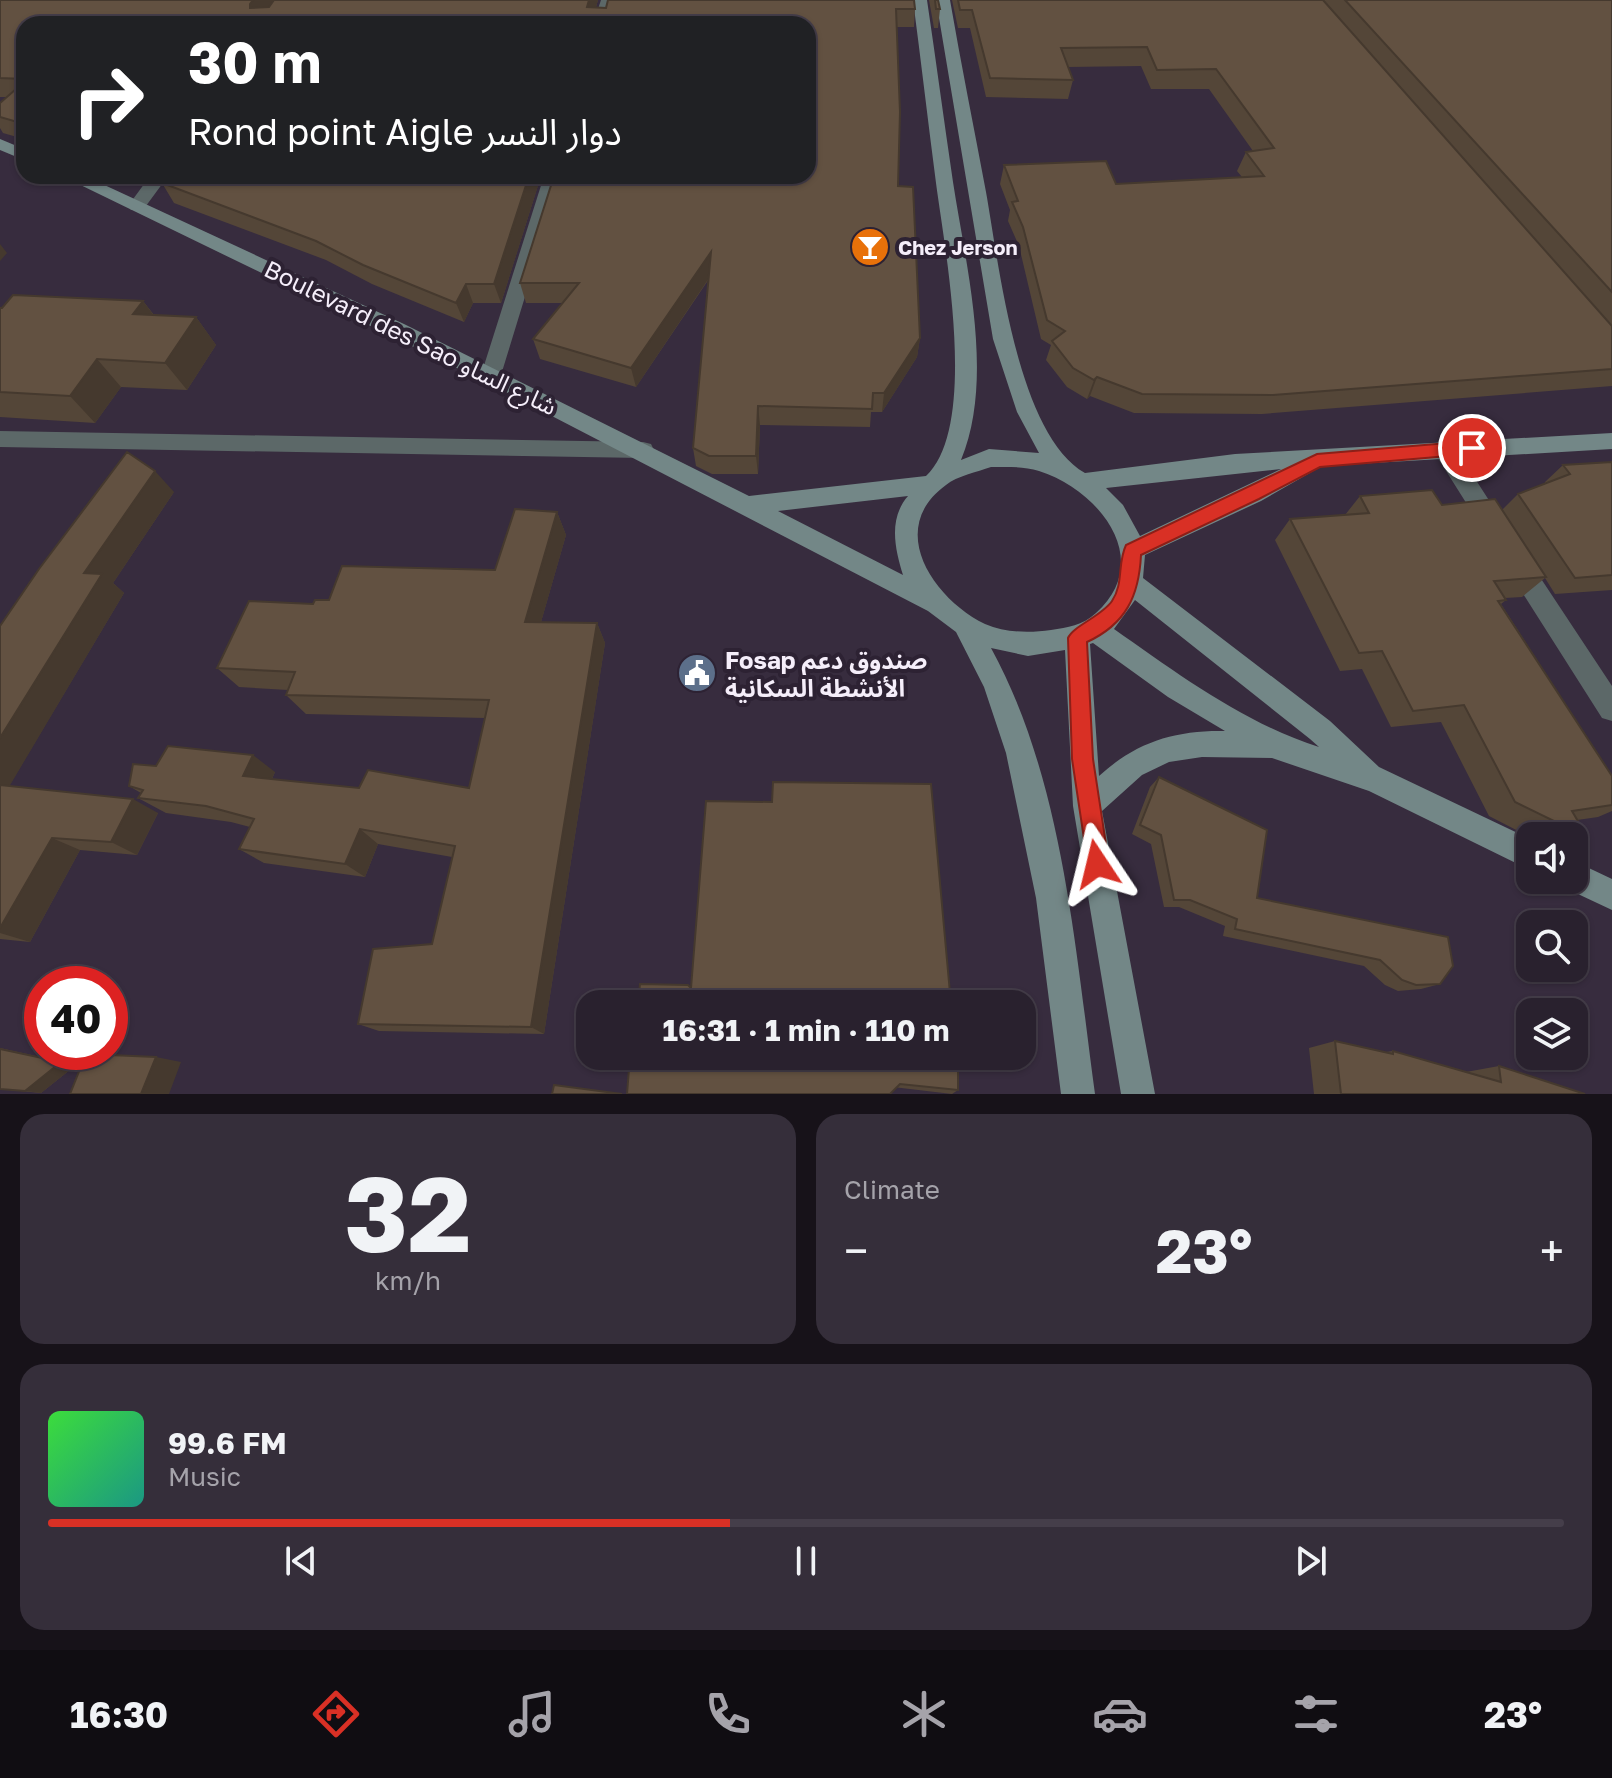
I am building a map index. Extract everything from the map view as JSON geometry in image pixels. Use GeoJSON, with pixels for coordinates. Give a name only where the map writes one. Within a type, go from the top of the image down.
{"type":"FeatureCollection","features":[{"type":"Feature","properties":{"kind":"street"},"geometry":{"type":"LineString","coordinates":[[920,0],[955,257],[966,370],[960,421],[951,460],[910,510],[904,539],[910,571],[930,601],[968,630],[995,640],[1023,645],[1051,644],[1086,634],[1118,609],[1131,583],[1132,550],[1123,524],[1106,501],[1049,455],[1029,418],[1014,377],[988,258],[943,0]]}},
{"type":"Feature","properties":{"kind":"street","name":"Boulevard des Sao شارع الساو"},"geometry":{"type":"LineString","coordinates":[[89,184],[643,450],[930,601]]}},
{"type":"Feature","properties":{"kind":"street"},"geometry":{"type":"LineString","coordinates":[[137,206],[153,184]]}},
{"type":"Feature","properties":{"kind":"street"},"geometry":{"type":"LineString","coordinates":[[491,375],[551,184]]}},
{"type":"Feature","properties":{"kind":"street"},"geometry":{"type":"LineString","coordinates":[[0,439],[643,450]]}},
{"type":"Feature","properties":{"kind":"street"},"geometry":{"type":"LineString","coordinates":[[748,505],[935,479],[965,463],[989,458],[1027,460],[1074,476],[1444,449],[1612,441]]}},
{"type":"Feature","properties":{"kind":"street"},"geometry":{"type":"LineString","coordinates":[[1444,449],[1612,709]]}},
{"type":"Feature","properties":{"kind":"street"},"geometry":{"type":"LineString","coordinates":[[1132,550],[1253,495],[1317,460]]}},
{"type":"Feature","properties":{"kind":"street"},"geometry":{"type":"LineString","coordinates":[[1131,583],[1320,730],[1375,779]]}},
{"type":"Feature","properties":{"kind":"street"},"geometry":{"type":"LineString","coordinates":[[968,630],[1004,704],[1030,792],[1052,900],[1078,1094]]}},
{"type":"Feature","properties":{"kind":"street"},"geometry":{"type":"LineString","coordinates":[[1086,634],[1275,746],[1375,779],[1516,848]]}},
{"type":"Feature","properties":{"kind":"street"},"geometry":{"type":"LineString","coordinates":[[1086,634],[1087,806],[1138,1094]]}},
{"type":"Feature","properties":{"kind":"street"},"geometry":{"type":"LineString","coordinates":[[1087,806],[1138,761],[1157,752],[1209,745],[1275,746]]}},
{"type":"Feature","properties":{"kind":"street"},"geometry":{"type":"LineString","coordinates":[[1588,883],[1612,895]]}},
{"type":"Feature","properties":{"kind":"building"},"geometry":{"type":"Polygon","coordinates":[[[0,0],[253,0],[250,8],[269,7],[274,0],[589,0],[587,7],[606,8],[608,0],[914,0],[915,9],[896,9],[900,112],[898,186],[913,187],[920,338],[884,393],[873,393],[872,409],[758,406],[756,456],[709,456],[693,448],[711,252],[631,368],[533,339],[579,283],[520,283],[551,184],[816,184],[816,16],[16,16],[16,79],[0,78],[0,0]]]}},
{"type":"Feature","properties":{"kind":"building"},"geometry":{"type":"Polygon","coordinates":[[[958,0],[1323,0],[1612,326],[1612,369],[1273,395],[1142,394],[1097,377],[1094,380],[1073,368],[1052,341],[1065,331],[1047,320],[1023,227],[1012,202],[1018,201],[1004,165],[1106,161],[1116,184],[1264,176],[1246,152],[1274,148],[1216,69],[1157,70],[1147,47],[1061,48],[1073,80],[990,78],[972,10],[960,10],[958,0]]]}},
{"type":"Feature","properties":{"kind":"building"},"geometry":{"type":"Polygon","coordinates":[[[1345,0],[1612,0],[1612,292],[1345,0]]]}},
{"type":"Feature","properties":{"kind":"building"},"geometry":{"type":"Polygon","coordinates":[[[16,89],[16,122],[0,117],[0,103],[16,89]]]}},
{"type":"Feature","properties":{"kind":"building"},"geometry":{"type":"Polygon","coordinates":[[[165,184],[526,184],[494,284],[466,284],[456,303],[363,265],[316,241],[165,184]]]}},
{"type":"Feature","properties":{"kind":"building"},"geometry":{"type":"Polygon","coordinates":[[[13,295],[143,301],[133,314],[196,317],[165,363],[97,359],[70,396],[0,392],[0,308],[13,295]]]}},
{"type":"Feature","properties":{"kind":"building"},"geometry":{"type":"Polygon","coordinates":[[[127,452],[155,471],[84,573],[102,574],[0,738],[0,626],[127,452]]]}},
{"type":"Feature","properties":{"kind":"building"},"geometry":{"type":"Polygon","coordinates":[[[1612,462],[1612,575],[1575,578],[1518,494],[1570,474],[1563,465],[1612,462]]]}},
{"type":"Feature","properties":{"kind":"building"},"geometry":{"type":"Polygon","coordinates":[[[1432,490],[1442,505],[1495,499],[1546,577],[1494,581],[1506,600],[1498,601],[1612,776],[1612,805],[1572,811],[1578,822],[1556,822],[1515,802],[1464,705],[1413,711],[1382,651],[1359,653],[1290,519],[1369,513],[1360,496],[1432,490]]]}},
{"type":"Feature","properties":{"kind":"building"},"geometry":{"type":"Polygon","coordinates":[[[515,509],[557,512],[525,622],[597,623],[531,1027],[358,1024],[373,949],[432,944],[455,846],[360,829],[345,864],[239,849],[254,819],[206,806],[138,798],[143,790],[129,786],[133,764],[156,766],[168,746],[253,755],[243,776],[359,788],[368,770],[469,788],[489,700],[286,695],[295,672],[217,668],[249,601],[313,604],[315,600],[329,600],[342,566],[495,570],[515,509]]]}},
{"type":"Feature","properties":{"kind":"building"},"geometry":{"type":"Polygon","coordinates":[[[1159,777],[1267,830],[1257,898],[1448,937],[1453,966],[1440,984],[1416,985],[1402,980],[1380,960],[1235,929],[1237,919],[1190,900],[1174,900],[1161,835],[1140,825],[1159,777]]]}},
{"type":"Feature","properties":{"kind":"building"},"geometry":{"type":"Polygon","coordinates":[[[773,782],[931,784],[950,990],[639,990],[640,984],[688,985],[691,988],[706,801],[772,802],[773,782]]]}},
{"type":"Feature","properties":{"kind":"building"},"geometry":{"type":"Polygon","coordinates":[[[0,785],[133,799],[111,842],[52,838],[0,928],[0,785]]]}},
{"type":"Feature","properties":{"kind":"building"},"geometry":{"type":"Polygon","coordinates":[[[1335,1041],[1393,1054],[1393,1051],[1501,1082],[1499,1066],[1585,1094],[1341,1094],[1335,1041]]]}},
{"type":"Feature","properties":{"kind":"building"},"geometry":{"type":"Polygon","coordinates":[[[0,1049],[24,1054],[24,1070],[51,1070],[25,1091],[0,1089],[0,1049]]]}},
{"type":"Feature","properties":{"kind":"building"},"geometry":{"type":"Polygon","coordinates":[[[128,1056],[156,1057],[141,1094],[70,1094],[80,1070],[128,1070],[128,1056]]]}},
{"type":"Feature","properties":{"kind":"building"},"geometry":{"type":"Polygon","coordinates":[[[629,1070],[958,1070],[958,1090],[900,1084],[890,1094],[627,1094],[629,1070]]]}},
{"type":"Feature","properties":{"kind":"building"},"geometry":{"type":"Polygon","coordinates":[[[554,1085],[622,1094],[552,1094],[554,1085]]]}},
{"type":"Feature","properties":{"kind":"place","name":"Chez Jerson"},"geometry":{"type":"Point","coordinates":[870,247]}},
{"type":"Feature","properties":{"kind":"place","name":"Fosap صندوق دعم الأنشطة السكانية"},"geometry":{"type":"Point","coordinates":[697,673]}},
{"type":"Feature","properties":{"kind":"route"},"geometry":{"type":"LineString","coordinates":[[1097,864],[1087,806],[1077,638],[1095,630],[1118,609],[1131,583],[1132,550],[1253,495],[1317,460],[1472,448]]}}]}
